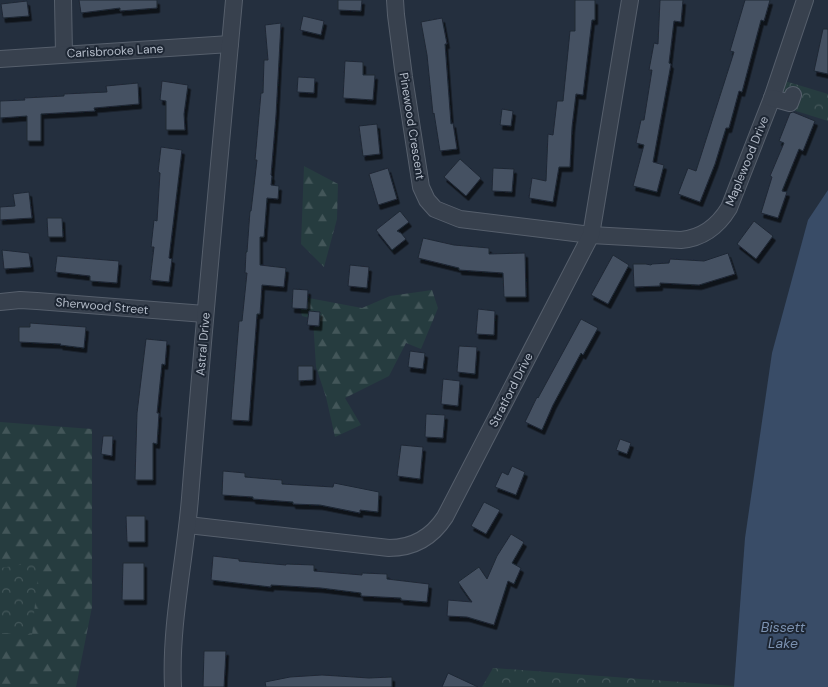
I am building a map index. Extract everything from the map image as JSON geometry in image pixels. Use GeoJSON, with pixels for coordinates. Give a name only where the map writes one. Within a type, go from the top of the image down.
{"type":"FeatureCollection","features":[{"type":"Feature","properties":{"kind":"street"},"geometry":{"type":"LineString","coordinates":[[62,0],[64,54]]}},
{"type":"Feature","properties":{"kind":"street","name":"Astral Drive"},"geometry":{"type":"LineString","coordinates":[[173,687],[176,620],[188,525],[234,0]]}},
{"type":"Feature","properties":{"kind":"street","name":"Pinewood Crescent"},"geometry":{"type":"LineString","coordinates":[[395,0],[421,187],[431,206],[439,212],[460,219],[591,235]]}},
{"type":"Feature","properties":{"kind":"street","name":"Stratford Drive"},"geometry":{"type":"LineString","coordinates":[[188,525],[389,548],[408,546],[425,538],[437,528],[445,517],[591,235],[630,0]]}},
{"type":"Feature","properties":{"kind":"street","name":"Maplewood Drive"},"geometry":{"type":"LineString","coordinates":[[591,235],[681,240],[699,236],[723,218],[734,199],[772,98],[805,0]]}},
{"type":"Feature","properties":{"kind":"street","name":"Carisbrooke Lane"},"geometry":{"type":"LineString","coordinates":[[0,59],[230,44]]}},
{"type":"Feature","properties":{"kind":"street"},"geometry":{"type":"LineString","coordinates":[[772,98],[790,103],[793,95]]}},
{"type":"Feature","properties":{"kind":"street","name":"Sherwood Street"},"geometry":{"type":"LineString","coordinates":[[0,302],[37,300],[205,314]]}},
{"type":"Feature","properties":{"kind":"green space"},"geometry":{"type":"Polygon","coordinates":[[[785,81],[828,94],[828,121],[777,105],[785,81]]]}},
{"type":"Feature","properties":{"kind":"green space"},"geometry":{"type":"Polygon","coordinates":[[[304,166],[338,184],[337,219],[324,267],[301,244],[304,166]]]}},
{"type":"Feature","properties":{"kind":"green space"},"geometry":{"type":"Polygon","coordinates":[[[432,290],[438,308],[421,349],[406,343],[389,376],[345,398],[361,425],[335,437],[326,397],[316,367],[313,319],[302,316],[298,296],[362,308],[390,296],[432,290]]]}},
{"type":"Feature","properties":{"kind":"green space"},"geometry":{"type":"Polygon","coordinates":[[[0,422],[92,429],[92,607],[76,687],[0,687],[0,422]]]}},
{"type":"Feature","properties":{"kind":"green space"},"geometry":{"type":"Polygon","coordinates":[[[39,562],[32,635],[0,633],[0,568],[39,562]]]}},
{"type":"Feature","properties":{"kind":"green space"},"geometry":{"type":"Polygon","coordinates":[[[493,668],[734,686],[734,687],[482,687],[493,668]]]}},
{"type":"Feature","properties":{"kind":"water","name":"Bissett Lake"},"geometry":{"type":"Polygon","coordinates":[[[828,190],[828,687],[734,687],[745,538],[772,353],[808,220],[828,190]]]}},
{"type":"Feature","properties":{"kind":"building"},"geometry":{"type":"Polygon","coordinates":[[[79,0],[157,0],[157,8],[120,11],[120,8],[81,13],[79,0]]]}},
{"type":"Feature","properties":{"kind":"building"},"geometry":{"type":"Polygon","coordinates":[[[338,0],[362,0],[361,11],[338,10],[338,0]]]}},
{"type":"Feature","properties":{"kind":"building"},"geometry":{"type":"Polygon","coordinates":[[[575,0],[595,0],[595,20],[592,20],[583,95],[576,94],[570,167],[559,167],[553,202],[529,198],[532,178],[546,181],[548,134],[553,135],[557,101],[563,101],[570,31],[575,31],[575,0]]]}},
{"type":"Feature","properties":{"kind":"building"},"geometry":{"type":"Polygon","coordinates":[[[660,0],[683,0],[681,22],[674,21],[669,63],[671,64],[653,162],[664,165],[657,192],[633,186],[644,145],[636,143],[641,120],[644,120],[654,43],[658,44],[660,0]]]}},
{"type":"Feature","properties":{"kind":"building"},"geometry":{"type":"Polygon","coordinates":[[[745,0],[770,0],[764,21],[761,20],[742,92],[739,91],[729,128],[726,128],[715,164],[700,202],[678,194],[688,168],[696,171],[734,52],[730,51],[745,0]]]}},
{"type":"Feature","properties":{"kind":"building"},"geometry":{"type":"Polygon","coordinates":[[[27,1],[29,16],[3,18],[1,4],[27,1]]]}},
{"type":"Feature","properties":{"kind":"building"},"geometry":{"type":"Polygon","coordinates":[[[303,16],[324,21],[321,35],[300,30],[303,16]]]}},
{"type":"Feature","properties":{"kind":"building"},"geometry":{"type":"Polygon","coordinates":[[[442,18],[447,44],[445,44],[451,124],[453,123],[457,149],[440,151],[433,114],[427,55],[421,22],[442,18]]]}},
{"type":"Feature","properties":{"kind":"building"},"geometry":{"type":"Polygon","coordinates":[[[281,23],[271,175],[271,185],[279,186],[278,199],[267,198],[264,237],[260,237],[260,265],[286,268],[284,287],[262,285],[260,314],[257,314],[249,421],[231,420],[239,321],[242,321],[247,273],[245,273],[246,252],[257,160],[255,160],[261,93],[263,93],[264,60],[268,60],[265,25],[281,23]]]}},
{"type":"Feature","properties":{"kind":"building"},"geometry":{"type":"Polygon","coordinates":[[[823,29],[828,29],[828,74],[814,71],[823,29]]]}},
{"type":"Feature","properties":{"kind":"building"},"geometry":{"type":"Polygon","coordinates":[[[345,61],[363,62],[363,75],[375,75],[373,100],[343,98],[345,61]]]}},
{"type":"Feature","properties":{"kind":"building"},"geometry":{"type":"Polygon","coordinates":[[[298,77],[315,78],[314,93],[297,92],[298,77]]]}},
{"type":"Feature","properties":{"kind":"building"},"geometry":{"type":"Polygon","coordinates":[[[162,81],[188,85],[184,114],[185,130],[166,130],[166,101],[160,100],[162,81]]]}},
{"type":"Feature","properties":{"kind":"building"},"geometry":{"type":"Polygon","coordinates":[[[138,83],[139,104],[94,108],[95,111],[41,114],[41,141],[27,141],[27,116],[0,118],[0,101],[64,96],[64,94],[107,92],[106,86],[138,83]]]}},
{"type":"Feature","properties":{"kind":"building"},"geometry":{"type":"Polygon","coordinates":[[[502,109],[513,111],[511,126],[500,125],[502,109]]]}},
{"type":"Feature","properties":{"kind":"building"},"geometry":{"type":"Polygon","coordinates":[[[793,112],[815,121],[803,151],[799,149],[782,191],[787,192],[778,218],[761,213],[772,177],[770,176],[784,143],[779,141],[790,113],[793,112]]]}},
{"type":"Feature","properties":{"kind":"building"},"geometry":{"type":"Polygon","coordinates":[[[377,124],[380,154],[363,156],[359,126],[377,124]]]}},
{"type":"Feature","properties":{"kind":"building"},"geometry":{"type":"Polygon","coordinates":[[[161,147],[182,150],[169,258],[172,259],[169,282],[150,280],[154,247],[151,247],[154,220],[157,221],[160,173],[158,172],[161,147]]]}},
{"type":"Feature","properties":{"kind":"building"},"geometry":{"type":"Polygon","coordinates":[[[460,159],[481,178],[466,196],[444,177],[460,159]]]}},
{"type":"Feature","properties":{"kind":"building"},"geometry":{"type":"Polygon","coordinates":[[[388,168],[397,199],[378,205],[369,174],[388,168]]]}},
{"type":"Feature","properties":{"kind":"building"},"geometry":{"type":"Polygon","coordinates":[[[493,168],[514,169],[512,192],[492,191],[493,168]]]}},
{"type":"Feature","properties":{"kind":"building"},"geometry":{"type":"Polygon","coordinates":[[[29,192],[32,218],[0,220],[0,207],[15,206],[13,194],[29,192]]]}},
{"type":"Feature","properties":{"kind":"building"},"geometry":{"type":"Polygon","coordinates":[[[400,211],[409,222],[397,231],[406,239],[392,250],[376,230],[400,211]]]}},
{"type":"Feature","properties":{"kind":"building"},"geometry":{"type":"Polygon","coordinates":[[[47,218],[62,218],[63,237],[48,237],[47,218]]]}},
{"type":"Feature","properties":{"kind":"building"},"geometry":{"type":"Polygon","coordinates":[[[754,221],[773,236],[756,259],[737,244],[754,221]]]}},
{"type":"Feature","properties":{"kind":"building"},"geometry":{"type":"Polygon","coordinates":[[[423,238],[454,245],[489,248],[489,254],[525,253],[526,297],[504,297],[503,273],[459,270],[459,268],[418,258],[423,238]]]}},
{"type":"Feature","properties":{"kind":"building"},"geometry":{"type":"Polygon","coordinates":[[[2,250],[29,253],[31,267],[4,269],[2,250]]]}},
{"type":"Feature","properties":{"kind":"building"},"geometry":{"type":"Polygon","coordinates":[[[728,253],[735,274],[699,285],[660,283],[660,286],[634,287],[633,264],[669,263],[670,259],[704,261],[728,253]]]}},
{"type":"Feature","properties":{"kind":"building"},"geometry":{"type":"Polygon","coordinates":[[[613,255],[629,265],[608,304],[591,295],[613,255]]]}},
{"type":"Feature","properties":{"kind":"building"},"geometry":{"type":"Polygon","coordinates":[[[57,256],[119,261],[117,283],[90,281],[90,276],[55,272],[57,256]]]}},
{"type":"Feature","properties":{"kind":"building"},"geometry":{"type":"Polygon","coordinates":[[[350,265],[369,267],[367,288],[348,286],[350,265]]]}},
{"type":"Feature","properties":{"kind":"building"},"geometry":{"type":"Polygon","coordinates":[[[293,289],[308,290],[307,309],[292,308],[293,289]]]}},
{"type":"Feature","properties":{"kind":"building"},"geometry":{"type":"Polygon","coordinates":[[[478,309],[495,311],[494,335],[476,334],[478,309]]]}},
{"type":"Feature","properties":{"kind":"building"},"geometry":{"type":"Polygon","coordinates":[[[309,311],[320,312],[319,326],[307,325],[309,311]]]}},
{"type":"Feature","properties":{"kind":"building"},"geometry":{"type":"Polygon","coordinates":[[[581,319],[598,328],[583,355],[581,353],[542,430],[525,422],[581,319]]]}},
{"type":"Feature","properties":{"kind":"building"},"geometry":{"type":"Polygon","coordinates":[[[30,323],[86,327],[84,348],[61,344],[19,342],[19,327],[30,327],[30,323]]]}},
{"type":"Feature","properties":{"kind":"building"},"geometry":{"type":"Polygon","coordinates":[[[146,339],[167,341],[165,365],[162,364],[157,413],[159,413],[157,444],[153,443],[153,480],[135,480],[137,413],[146,339]]]}},
{"type":"Feature","properties":{"kind":"building"},"geometry":{"type":"Polygon","coordinates":[[[459,346],[477,347],[475,374],[457,372],[459,346]]]}},
{"type":"Feature","properties":{"kind":"building"},"geometry":{"type":"Polygon","coordinates":[[[410,351],[425,353],[423,369],[408,367],[410,351]]]}},
{"type":"Feature","properties":{"kind":"building"},"geometry":{"type":"Polygon","coordinates":[[[298,366],[313,366],[313,380],[298,381],[298,366]]]}},
{"type":"Feature","properties":{"kind":"building"},"geometry":{"type":"Polygon","coordinates":[[[443,379],[460,381],[458,406],[441,404],[443,379]]]}},
{"type":"Feature","properties":{"kind":"building"},"geometry":{"type":"Polygon","coordinates":[[[426,414],[445,415],[443,438],[425,437],[426,414]]]}},
{"type":"Feature","properties":{"kind":"building"},"geometry":{"type":"Polygon","coordinates":[[[103,436],[113,436],[112,456],[101,454],[103,436]]]}},
{"type":"Feature","properties":{"kind":"building"},"geometry":{"type":"Polygon","coordinates":[[[620,439],[631,443],[627,454],[616,450],[620,439]]]}},
{"type":"Feature","properties":{"kind":"building"},"geometry":{"type":"Polygon","coordinates":[[[401,445],[423,447],[420,479],[397,476],[401,445]]]}},
{"type":"Feature","properties":{"kind":"building"},"geometry":{"type":"Polygon","coordinates":[[[512,466],[525,472],[516,495],[495,487],[502,472],[508,475],[512,466]]]}},
{"type":"Feature","properties":{"kind":"building"},"geometry":{"type":"Polygon","coordinates":[[[223,471],[245,473],[245,477],[282,480],[282,484],[333,487],[334,483],[379,492],[378,512],[360,510],[360,513],[320,505],[293,504],[293,502],[222,495],[223,471]]]}},
{"type":"Feature","properties":{"kind":"building"},"geometry":{"type":"Polygon","coordinates":[[[484,502],[500,510],[486,534],[471,526],[484,502]]]}},
{"type":"Feature","properties":{"kind":"building"},"geometry":{"type":"Polygon","coordinates":[[[126,516],[145,516],[145,542],[127,542],[126,516]]]}},
{"type":"Feature","properties":{"kind":"building"},"geometry":{"type":"Polygon","coordinates":[[[511,534],[524,542],[512,563],[521,568],[514,584],[508,581],[494,625],[467,617],[447,616],[448,600],[472,602],[458,582],[479,567],[487,579],[497,556],[511,534]]]}},
{"type":"Feature","properties":{"kind":"building"},"geometry":{"type":"Polygon","coordinates":[[[213,556],[239,559],[239,561],[314,565],[314,571],[362,575],[362,573],[387,574],[387,579],[429,584],[427,602],[401,600],[401,598],[361,596],[361,593],[321,588],[271,585],[271,587],[211,580],[213,556]]]}},
{"type":"Feature","properties":{"kind":"building"},"geometry":{"type":"Polygon","coordinates":[[[123,563],[144,563],[144,600],[122,600],[123,563]]]}},
{"type":"Feature","properties":{"kind":"building"},"geometry":{"type":"Polygon","coordinates":[[[204,651],[226,651],[224,687],[203,687],[204,651]]]}},
{"type":"Feature","properties":{"kind":"building"},"geometry":{"type":"Polygon","coordinates":[[[448,673],[478,687],[442,687],[448,673]]]}},
{"type":"Feature","properties":{"kind":"building"},"geometry":{"type":"Polygon","coordinates":[[[322,675],[369,678],[392,677],[392,687],[266,687],[265,682],[290,677],[322,675]]]}}]}
